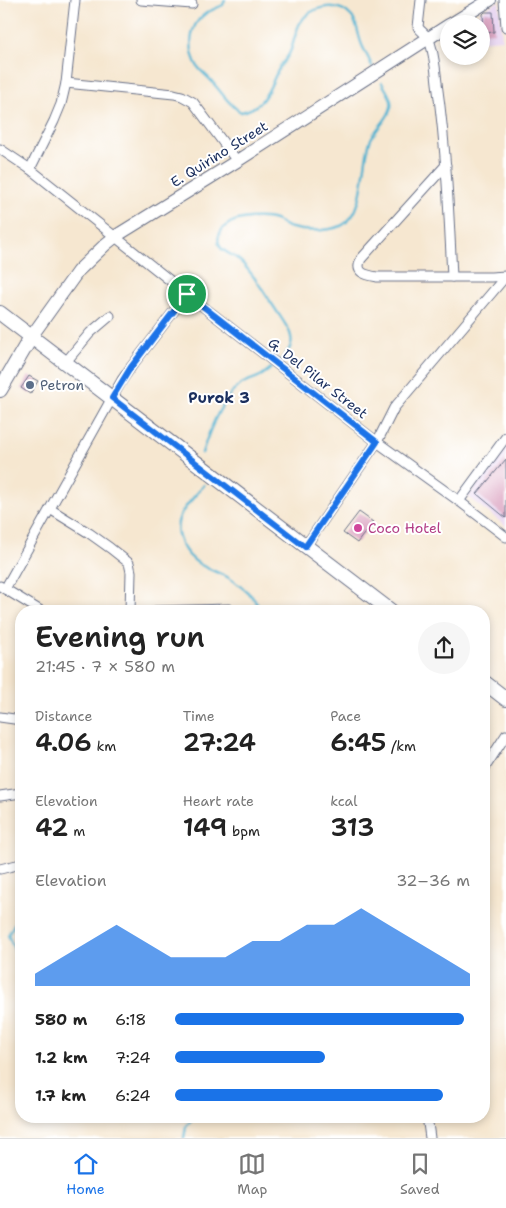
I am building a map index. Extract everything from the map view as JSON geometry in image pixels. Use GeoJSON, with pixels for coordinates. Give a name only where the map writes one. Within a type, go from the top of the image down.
{"type":"FeatureCollection","features":[{"type":"Feature","properties":{"kind":"main road","name":"E. Quirino Street"},"geometry":{"type":"LineString","coordinates":[[466,15],[490,0]]}},
{"type":"Feature","properties":{"kind":"main road","name":"E. Quirino Street"},"geometry":{"type":"LineString","coordinates":[[30,337],[78,271],[116,236],[440,31]]}},
{"type":"Feature","properties":{"kind":"main road"},"geometry":{"type":"LineString","coordinates":[[0,313],[383,605]]}},
{"type":"Feature","properties":{"kind":"main road"},"geometry":{"type":"LineString","coordinates":[[0,390],[30,337]]}},
{"type":"Feature","properties":{"kind":"main road"},"geometry":{"type":"LineString","coordinates":[[490,687],[506,699]]}},
{"type":"Feature","properties":{"kind":"street"},"geometry":{"type":"LineString","coordinates":[[30,169],[61,104],[66,83],[75,0]]}},
{"type":"Feature","properties":{"kind":"street"},"geometry":{"type":"LineString","coordinates":[[141,0],[192,4]]}},
{"type":"Feature","properties":{"kind":"street"},"geometry":{"type":"LineString","coordinates":[[421,0],[418,27],[428,38],[436,74],[446,165],[452,277]]}},
{"type":"Feature","properties":{"kind":"street"},"geometry":{"type":"LineString","coordinates":[[504,0],[506,27]]}},
{"type":"Feature","properties":{"kind":"street"},"geometry":{"type":"LineString","coordinates":[[66,83],[174,94],[188,98],[197,106],[236,161]]}},
{"type":"Feature","properties":{"kind":"street","name":"G. Del Pilar Street"},"geometry":{"type":"LineString","coordinates":[[0,149],[30,169],[377,442],[506,537]]}},
{"type":"Feature","properties":{"kind":"street"},"geometry":{"type":"LineString","coordinates":[[446,165],[361,259],[358,266],[359,269],[364,274],[377,277],[506,276]]}},
{"type":"Feature","properties":{"kind":"street"},"geometry":{"type":"LineString","coordinates":[[305,547],[377,442],[394,408],[506,276]]}},
{"type":"Feature","properties":{"kind":"street"},"geometry":{"type":"LineString","coordinates":[[32,605],[3,587],[131,367],[187,294]]}},
{"type":"Feature","properties":{"kind":"street"},"geometry":{"type":"LineString","coordinates":[[65,363],[90,333],[110,316]]}},
{"type":"Feature","properties":{"kind":"street"},"geometry":{"type":"LineString","coordinates":[[459,501],[506,437]]}},
{"type":"Feature","properties":{"kind":"street"},"geometry":{"type":"LineString","coordinates":[[50,509],[89,533],[128,564],[131,572],[130,605]]}},
{"type":"Feature","properties":{"kind":"street"},"geometry":{"type":"LineString","coordinates":[[0,717],[15,719]]}},
{"type":"Feature","properties":{"kind":"street"},"geometry":{"type":"LineString","coordinates":[[490,760],[506,736]]}},
{"type":"Feature","properties":{"kind":"street"},"geometry":{"type":"LineString","coordinates":[[0,796],[15,794]]}},
{"type":"Feature","properties":{"kind":"street"},"geometry":{"type":"LineString","coordinates":[[0,869],[15,865]]}},
{"type":"Feature","properties":{"kind":"street"},"geometry":{"type":"LineString","coordinates":[[429,1123],[430,1138]]}},
{"type":"Feature","properties":{"kind":"shaded area"},"geometry":{"type":"Polygon","coordinates":[[[499,1],[502,39],[490,40],[490,15],[479,15],[479,13],[499,1]]]}},
{"type":"Feature","properties":{"kind":"shaded area"},"geometry":{"type":"Polygon","coordinates":[[[506,446],[506,526],[468,497],[506,446]]]}},
{"type":"Feature","properties":{"kind":"building"},"geometry":{"type":"Polygon","coordinates":[[[485,12],[493,12],[494,32],[490,32],[490,15],[483,14],[485,12]]]}},
{"type":"Feature","properties":{"kind":"building","name":"Petron"},"geometry":{"type":"Polygon","coordinates":[[[29,376],[38,381],[30,394],[21,388],[29,376]]]}},
{"type":"Feature","properties":{"kind":"building"},"geometry":{"type":"Polygon","coordinates":[[[506,459],[506,518],[477,494],[506,459]]]}},
{"type":"Feature","properties":{"kind":"building"},"geometry":{"type":"Polygon","coordinates":[[[359,512],[373,522],[357,543],[343,533],[359,512]]]}},
{"type":"Feature","properties":{"kind":"waterway"},"geometry":{"type":"LineString","coordinates":[[225,0],[223,5],[209,11],[199,19],[195,25],[191,46],[198,67],[230,103],[241,112],[250,109],[262,100],[289,54],[300,23],[310,12],[317,9],[324,7],[339,8],[352,17],[372,66]]}},
{"type":"Feature","properties":{"kind":"waterway"},"geometry":{"type":"LineString","coordinates":[[281,360],[290,346],[290,333],[250,271],[238,259],[221,248],[218,242],[219,235],[231,222],[243,219],[270,219],[285,226],[301,230],[330,229],[343,225],[357,208],[371,139],[390,111],[390,98],[382,83]]}},
{"type":"Feature","properties":{"kind":"waterway"},"geometry":{"type":"LineString","coordinates":[[202,453],[212,426],[227,398],[240,385],[262,375],[271,368]]}},
{"type":"Feature","properties":{"kind":"waterway"},"geometry":{"type":"LineString","coordinates":[[204,485],[180,516],[178,530],[181,544],[195,561],[229,578],[252,596],[257,605]]}},
{"type":"Feature","properties":{"kind":"waterway"},"geometry":{"type":"LineString","coordinates":[[15,923],[8,935],[15,951]]}},
{"type":"Feature","properties":{"kind":"waterway"},"geometry":{"type":"LineString","coordinates":[[184,1138],[186,1127],[189,1123]]}},
{"type":"Feature","properties":{"kind":"place","name":"Petron"},"geometry":{"type":"Point","coordinates":[30,385]}},
{"type":"Feature","properties":{"kind":"place","name":"Coco Hotel"},"geometry":{"type":"Point","coordinates":[358,528]}},
{"type":"Feature","properties":{"kind":"district","name":"Purok 3"},"geometry":{"type":"Point","coordinates":[219,398]}},
{"type":"Feature","properties":{"kind":"route"},"geometry":{"type":"LineString","coordinates":[[187,294],[377,442],[305,547],[112,398],[131,367],[187,294]]}}]}
